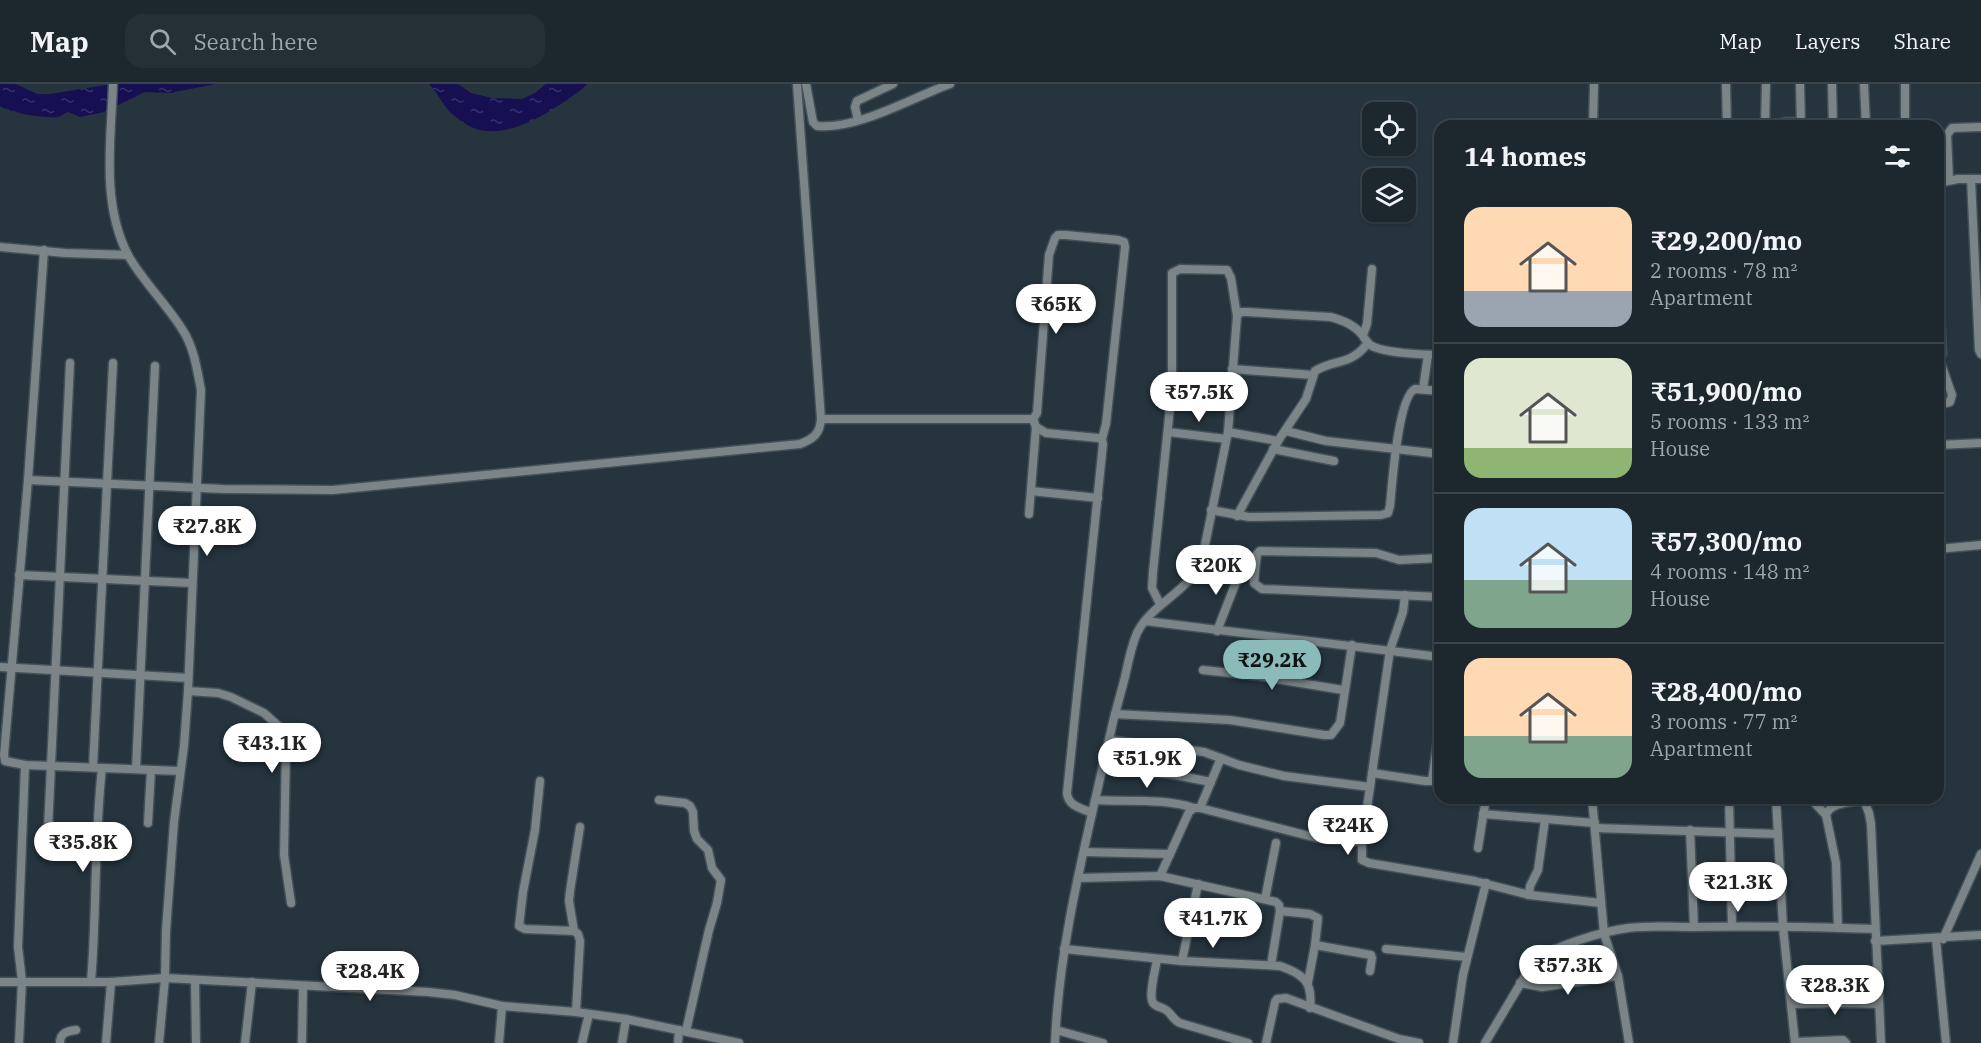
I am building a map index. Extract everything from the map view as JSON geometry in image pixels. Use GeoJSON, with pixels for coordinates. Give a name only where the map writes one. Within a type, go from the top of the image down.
{"type":"FeatureCollection","features":[{"type":"Feature","properties":{"kind":"street"},"geometry":{"type":"LineString","coordinates":[[113,84],[110,192],[117,222],[128,255],[183,330],[196,365],[201,390],[188,691],[174,822],[159,1043]]}},
{"type":"Feature","properties":{"kind":"street"},"geometry":{"type":"LineString","coordinates":[[28,480],[197,488],[333,490],[800,444],[810,440],[819,433],[821,419],[797,84]]}},
{"type":"Feature","properties":{"kind":"street"},"geometry":{"type":"LineString","coordinates":[[806,84],[811,117],[817,126],[828,127],[890,109],[933,87],[950,84]]}},
{"type":"Feature","properties":{"kind":"street"},"geometry":{"type":"LineString","coordinates":[[858,120],[855,107],[857,101],[892,84]]}},
{"type":"Feature","properties":{"kind":"street"},"geometry":{"type":"LineString","coordinates":[[1593,120],[1594,84]]}},
{"type":"Feature","properties":{"kind":"street"},"geometry":{"type":"LineString","coordinates":[[1726,84],[1727,120]]}},
{"type":"Feature","properties":{"kind":"street"},"geometry":{"type":"LineString","coordinates":[[1766,84],[1766,120]]}},
{"type":"Feature","properties":{"kind":"street"},"geometry":{"type":"LineString","coordinates":[[1800,84],[1801,120]]}},
{"type":"Feature","properties":{"kind":"street"},"geometry":{"type":"LineString","coordinates":[[1832,84],[1833,120]]}},
{"type":"Feature","properties":{"kind":"street"},"geometry":{"type":"LineString","coordinates":[[1864,84],[1866,120]]}},
{"type":"Feature","properties":{"kind":"street"},"geometry":{"type":"LineString","coordinates":[[1905,84],[1905,120]]}},
{"type":"Feature","properties":{"kind":"street"},"geometry":{"type":"LineString","coordinates":[[1949,180],[1947,135],[1949,130],[1981,127]]}},
{"type":"Feature","properties":{"kind":"street"},"geometry":{"type":"LineString","coordinates":[[1971,179],[1977,233],[1976,323],[1981,354]]}},
{"type":"Feature","properties":{"kind":"street"},"geometry":{"type":"LineString","coordinates":[[1944,181],[1981,179]]}},
{"type":"Feature","properties":{"kind":"street"},"geometry":{"type":"LineString","coordinates":[[1029,514],[1049,255],[1055,237],[1058,235],[1124,242],[1067,793],[1070,803],[1092,813]]}},
{"type":"Feature","properties":{"kind":"street"},"geometry":{"type":"LineString","coordinates":[[0,247],[77,254],[128,255]]}},
{"type":"Feature","properties":{"kind":"street"},"geometry":{"type":"LineString","coordinates":[[44,250],[28,480],[3,761],[25,765],[180,771]]}},
{"type":"Feature","properties":{"kind":"street"},"geometry":{"type":"LineString","coordinates":[[1055,1043],[1064,949],[1092,813],[1132,646],[1145,621],[1160,604],[1191,578],[1205,545],[1227,435],[1237,316],[1231,278],[1227,270],[1180,269],[1172,273],[1173,347],[1168,432],[1155,538],[1152,588],[1160,604]]}},
{"type":"Feature","properties":{"kind":"street"},"geometry":{"type":"LineString","coordinates":[[1237,516],[1276,445],[1306,399],[1313,375],[1319,369],[1351,359],[1359,354],[1365,339],[1372,269]]}},
{"type":"Feature","properties":{"kind":"street"},"geometry":{"type":"LineString","coordinates":[[1237,316],[1241,312],[1247,312],[1330,317],[1354,326],[1374,346],[1389,351],[1434,355]]}},
{"type":"Feature","properties":{"kind":"street"},"geometry":{"type":"LineString","coordinates":[[1423,389],[1428,355]]}},
{"type":"Feature","properties":{"kind":"street"},"geometry":{"type":"LineString","coordinates":[[70,363],[48,829],[51,835],[63,839],[97,839]]}},
{"type":"Feature","properties":{"kind":"street"},"geometry":{"type":"LineString","coordinates":[[91,982],[95,934],[98,673],[113,363]]}},
{"type":"Feature","properties":{"kind":"street"},"geometry":{"type":"LineString","coordinates":[[136,769],[155,366]]}},
{"type":"Feature","properties":{"kind":"street"},"geometry":{"type":"LineString","coordinates":[[1232,369],[1313,375]]}},
{"type":"Feature","properties":{"kind":"street"},"geometry":{"type":"LineString","coordinates":[[1944,375],[1952,395],[1950,402],[1944,404]]}},
{"type":"Feature","properties":{"kind":"street"},"geometry":{"type":"LineString","coordinates":[[1211,510],[1237,516],[1381,515],[1388,513],[1395,448],[1407,395],[1415,389],[1434,390]]}},
{"type":"Feature","properties":{"kind":"street"},"geometry":{"type":"LineString","coordinates":[[821,419],[1035,423],[1046,433],[1102,440]]}},
{"type":"Feature","properties":{"kind":"street"},"geometry":{"type":"LineString","coordinates":[[1286,431],[1326,441],[1434,453]]}},
{"type":"Feature","properties":{"kind":"street"},"geometry":{"type":"LineString","coordinates":[[1168,432],[1227,435],[1276,445],[1334,461]]}},
{"type":"Feature","properties":{"kind":"street"},"geometry":{"type":"LineString","coordinates":[[1944,445],[1981,443]]}},
{"type":"Feature","properties":{"kind":"street"},"geometry":{"type":"LineString","coordinates":[[1031,491],[1098,498]]}},
{"type":"Feature","properties":{"kind":"street"},"geometry":{"type":"LineString","coordinates":[[1944,548],[1981,545]]}},
{"type":"Feature","properties":{"kind":"street"},"geometry":{"type":"LineString","coordinates":[[1434,558],[1399,560],[1376,553],[1260,551],[1257,554],[1254,583],[1262,589],[1434,597]]}},
{"type":"Feature","properties":{"kind":"street"},"geometry":{"type":"LineString","coordinates":[[1199,563],[1240,572],[1255,571]]}},
{"type":"Feature","properties":{"kind":"street"},"geometry":{"type":"LineString","coordinates":[[1217,631],[1240,572]]}},
{"type":"Feature","properties":{"kind":"street"},"geometry":{"type":"LineString","coordinates":[[19,575],[192,583]]}},
{"type":"Feature","properties":{"kind":"street"},"geometry":{"type":"LineString","coordinates":[[1405,595],[1403,612],[1390,650],[1362,843],[1362,860],[1486,883],[1529,895],[1601,903]]}},
{"type":"Feature","properties":{"kind":"street"},"geometry":{"type":"LineString","coordinates":[[1145,621],[1434,656]]}},
{"type":"Feature","properties":{"kind":"street"},"geometry":{"type":"LineString","coordinates":[[1115,714],[1230,720],[1331,735],[1340,723],[1343,690],[1352,645]]}},
{"type":"Feature","properties":{"kind":"street"},"geometry":{"type":"LineString","coordinates":[[0,667],[188,678]]}},
{"type":"Feature","properties":{"kind":"street"},"geometry":{"type":"LineString","coordinates":[[1203,670],[1343,690]]}},
{"type":"Feature","properties":{"kind":"street"},"geometry":{"type":"LineString","coordinates":[[188,691],[218,693],[231,697],[264,713],[282,729],[285,735],[284,855],[291,903]]}},
{"type":"Feature","properties":{"kind":"street"},"geometry":{"type":"LineString","coordinates":[[1109,740],[1192,751],[1284,776],[1370,787]]}},
{"type":"Feature","properties":{"kind":"street"},"geometry":{"type":"LineString","coordinates":[[1160,876],[1189,812],[1197,808],[1221,758]]}},
{"type":"Feature","properties":{"kind":"street"},"geometry":{"type":"LineString","coordinates":[[19,1043],[22,981],[18,947],[25,765]]}},
{"type":"Feature","properties":{"kind":"street"},"geometry":{"type":"LineString","coordinates":[[1103,766],[1211,782]]}},
{"type":"Feature","properties":{"kind":"street"},"geometry":{"type":"LineString","coordinates":[[148,823],[151,770]]}},
{"type":"Feature","properties":{"kind":"street"},"geometry":{"type":"LineString","coordinates":[[1372,773],[1434,781]]}},
{"type":"Feature","properties":{"kind":"street"},"geometry":{"type":"LineString","coordinates":[[540,781],[535,830],[524,885],[519,926],[574,931]]}},
{"type":"Feature","properties":{"kind":"street"},"geometry":{"type":"LineString","coordinates":[[659,800],[685,803],[690,806],[693,812],[694,831],[708,850],[712,868],[721,880],[717,903],[678,1043]]}},
{"type":"Feature","properties":{"kind":"street"},"geometry":{"type":"LineString","coordinates":[[1095,800],[1183,804],[1317,838],[1362,843]]}},
{"type":"Feature","properties":{"kind":"street"},"geometry":{"type":"LineString","coordinates":[[1478,848],[1485,804]]}},
{"type":"Feature","properties":{"kind":"street"},"geometry":{"type":"LineString","coordinates":[[1593,804],[1604,934],[1618,976],[1629,1043]]}},
{"type":"Feature","properties":{"kind":"street"},"geometry":{"type":"LineString","coordinates":[[1729,804],[1732,926]]}},
{"type":"Feature","properties":{"kind":"street"},"geometry":{"type":"LineString","coordinates":[[1776,804],[1783,927],[1795,1042],[1843,1040],[1846,1043]]}},
{"type":"Feature","properties":{"kind":"street"},"geometry":{"type":"LineString","coordinates":[[1816,804],[1826,815]]}},
{"type":"Feature","properties":{"kind":"street"},"geometry":{"type":"LineString","coordinates":[[1838,928],[1836,863],[1826,815],[1827,810],[1832,806],[1841,804]]}},
{"type":"Feature","properties":{"kind":"street"},"geometry":{"type":"LineString","coordinates":[[1866,804],[1870,824],[1881,1043]]}},
{"type":"Feature","properties":{"kind":"street"},"geometry":{"type":"LineString","coordinates":[[1483,814],[1595,825],[1778,834]]}},
{"type":"Feature","properties":{"kind":"street"},"geometry":{"type":"LineString","coordinates":[[1529,895],[1530,886],[1538,870],[1545,820]]}},
{"type":"Feature","properties":{"kind":"street"},"geometry":{"type":"LineString","coordinates":[[576,1012],[580,941],[578,934],[574,931],[569,901],[580,827]]}},
{"type":"Feature","properties":{"kind":"street"},"geometry":{"type":"LineString","coordinates":[[1690,830],[1694,927]]}},
{"type":"Feature","properties":{"kind":"street"},"geometry":{"type":"LineString","coordinates":[[1265,899],[1276,843]]}},
{"type":"Feature","properties":{"kind":"street"},"geometry":{"type":"LineString","coordinates":[[1084,852],[1170,854]]}},
{"type":"Feature","properties":{"kind":"street"},"geometry":{"type":"LineString","coordinates":[[1947,1043],[1940,939],[1981,854]]}},
{"type":"Feature","properties":{"kind":"street"},"geometry":{"type":"LineString","coordinates":[[1078,878],[1160,876],[1265,899],[1280,905],[1271,965]]}},
{"type":"Feature","properties":{"kind":"street"},"geometry":{"type":"LineString","coordinates":[[1453,1043],[1459,994],[1486,883]]}},
{"type":"Feature","properties":{"kind":"street"},"geometry":{"type":"LineString","coordinates":[[1182,961],[1198,884]]}},
{"type":"Feature","properties":{"kind":"street"},"geometry":{"type":"LineString","coordinates":[[1280,911],[1315,915],[1318,921],[1308,982],[1312,995],[1310,1008]]}},
{"type":"Feature","properties":{"kind":"street"},"geometry":{"type":"LineString","coordinates":[[1485,1043],[1534,961],[1540,956],[1574,942],[1627,928],[1732,926],[1875,929]]}},
{"type":"Feature","properties":{"kind":"street"},"geometry":{"type":"LineString","coordinates":[[1875,941],[1981,935]]}},
{"type":"Feature","properties":{"kind":"street"},"geometry":{"type":"LineString","coordinates":[[1315,945],[1371,955],[1370,971]]}},
{"type":"Feature","properties":{"kind":"street"},"geometry":{"type":"LineString","coordinates":[[1064,949],[1182,961],[1271,965],[1289,969],[1308,982]]}},
{"type":"Feature","properties":{"kind":"street"},"geometry":{"type":"LineString","coordinates":[[1386,949],[1467,957]]}},
{"type":"Feature","properties":{"kind":"street"},"geometry":{"type":"LineString","coordinates":[[1157,959],[1151,994],[1152,1001],[1156,1005],[1169,1011],[1174,1020],[1180,1023],[1248,1043]]}},
{"type":"Feature","properties":{"kind":"street"},"geometry":{"type":"LineString","coordinates":[[1520,983],[1542,987],[1618,976]]}},
{"type":"Feature","properties":{"kind":"street"},"geometry":{"type":"LineString","coordinates":[[0,982],[111,982],[165,978],[435,992],[502,1006],[626,1019],[739,1043]]}},
{"type":"Feature","properties":{"kind":"street"},"geometry":{"type":"LineString","coordinates":[[195,980],[196,1043]]}},
{"type":"Feature","properties":{"kind":"street"},"geometry":{"type":"LineString","coordinates":[[106,1043],[111,982]]}},
{"type":"Feature","properties":{"kind":"street"},"geometry":{"type":"LineString","coordinates":[[245,1043],[252,982]]}},
{"type":"Feature","properties":{"kind":"street"},"geometry":{"type":"LineString","coordinates":[[302,1043],[303,986]]}},
{"type":"Feature","properties":{"kind":"street"},"geometry":{"type":"LineString","coordinates":[[1266,1043],[1273,1006],[1277,999],[1286,998],[1399,1039],[1419,1043]]}},
{"type":"Feature","properties":{"kind":"street"},"geometry":{"type":"LineString","coordinates":[[1791,1004],[1879,1004]]}},
{"type":"Feature","properties":{"kind":"street"},"geometry":{"type":"LineString","coordinates":[[499,1043],[502,1006]]}},
{"type":"Feature","properties":{"kind":"street"},"geometry":{"type":"LineString","coordinates":[[582,1043],[589,1014]]}},
{"type":"Feature","properties":{"kind":"street"},"geometry":{"type":"LineString","coordinates":[[622,1043],[626,1019]]}},
{"type":"Feature","properties":{"kind":"street"},"geometry":{"type":"LineString","coordinates":[[60,1043],[61,1036],[65,1032],[76,1030]]}},
{"type":"Feature","properties":{"kind":"street"},"geometry":{"type":"LineString","coordinates":[[1056,1030],[1102,1043]]}},
{"type":"Feature","properties":{"kind":"water"},"geometry":{"type":"Polygon","coordinates":[[[0,84],[16,84],[37,94],[50,94],[112,84],[216,84],[170,93],[145,92],[104,112],[80,117],[68,112],[59,117],[53,117],[20,113],[0,106],[0,84]]]}},
{"type":"Feature","properties":{"kind":"water"},"geometry":{"type":"Polygon","coordinates":[[[429,84],[458,84],[471,93],[492,98],[522,99],[535,93],[546,84],[587,84],[558,106],[530,122],[500,131],[485,131],[471,127],[452,114],[429,84]]]}}]}
